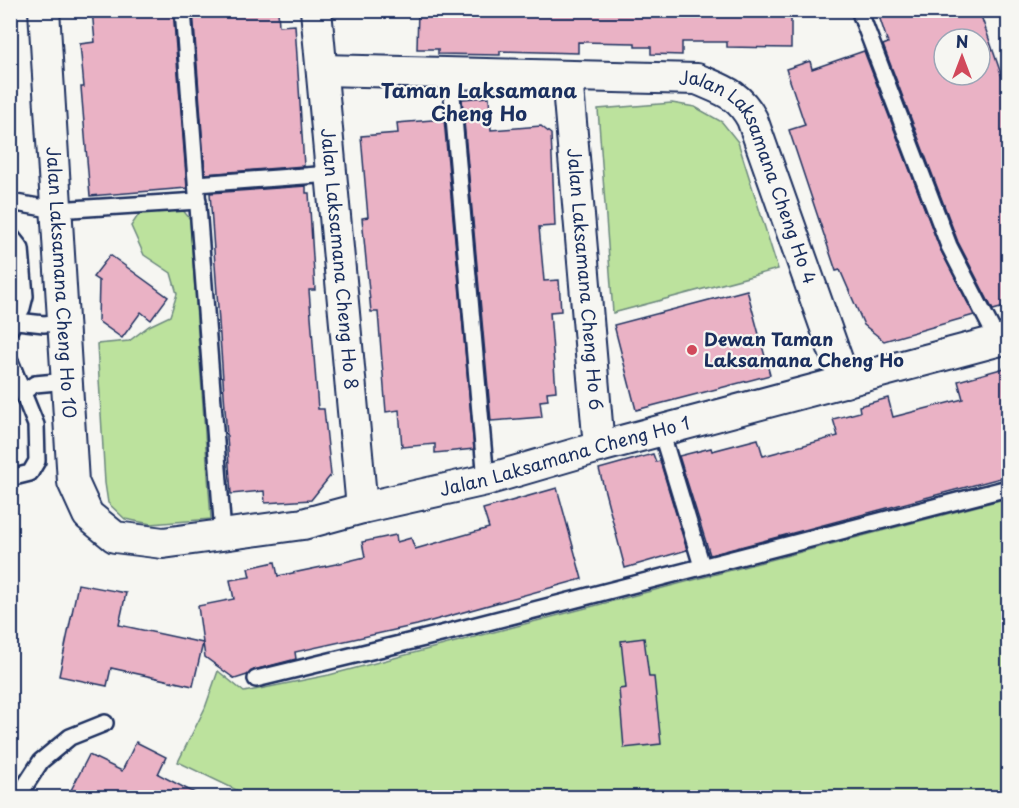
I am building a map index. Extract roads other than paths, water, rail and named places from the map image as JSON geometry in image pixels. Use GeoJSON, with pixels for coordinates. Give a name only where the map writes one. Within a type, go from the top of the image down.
{"type":"FeatureCollection","features":[{"type":"Feature","properties":{"kind":"street","name":"Jalan Laksamana Cheng Ho 10"},"geometry":{"type":"LineString","coordinates":[[44,10],[73,482],[88,515],[115,537]]}},
{"type":"Feature","properties":{"kind":"street","name":"Jalan Laksamana Cheng Ho 8"},"geometry":{"type":"LineString","coordinates":[[316,10],[362,508]]}},
{"type":"Feature","properties":{"kind":"street","name":"Jalan Laksamana Cheng Ho 4"},"geometry":{"type":"LineString","coordinates":[[322,70],[697,79],[732,95],[744,104],[752,119],[845,382]]}},
{"type":"Feature","properties":{"kind":"street","name":"Jalan Laksamana Cheng Ho 6"},"geometry":{"type":"LineString","coordinates":[[567,76],[599,447]]}},
{"type":"Feature","properties":{"kind":"street","name":"Jalan Laksamana Cheng Ho 1"},"geometry":{"type":"LineString","coordinates":[[115,537],[163,543],[303,524],[486,480],[599,447],[1003,339]]}},
{"type":"Feature","properties":{"kind":"lane"},"geometry":{"type":"LineString","coordinates":[[183,10],[223,534]]}},
{"type":"Feature","properties":{"kind":"lane"},"geometry":{"type":"LineString","coordinates":[[859,10],[949,246],[1003,339]]}},
{"type":"Feature","properties":{"kind":"lane"},"geometry":{"type":"LineString","coordinates":[[450,73],[486,480]]}},
{"type":"Feature","properties":{"kind":"lane"},"geometry":{"type":"LineString","coordinates":[[197,184],[331,174]]}},
{"type":"Feature","properties":{"kind":"lane"},"geometry":{"type":"LineString","coordinates":[[10,202],[56,210],[198,201]]}},
{"type":"Feature","properties":{"kind":"lane"},"geometry":{"type":"LineString","coordinates":[[10,235],[21,249],[25,296],[14,325],[63,322]]}},
{"type":"Feature","properties":{"kind":"lane"},"geometry":{"type":"LineString","coordinates":[[10,361],[36,425],[37,461],[30,473],[10,478]]}},
{"type":"Feature","properties":{"kind":"lane"},"geometry":{"type":"LineString","coordinates":[[23,392],[34,384],[67,381]]}},
{"type":"Feature","properties":{"kind":"lane"},"geometry":{"type":"LineString","coordinates":[[661,431],[702,566]]}},
{"type":"Feature","properties":{"kind":"lane"},"geometry":{"type":"LineString","coordinates":[[256,679],[445,633],[1008,488]]}},
{"type":"Feature","properties":{"kind":"lane"},"geometry":{"type":"LineString","coordinates":[[17,798],[40,761],[70,737],[105,723]]}},
{"type":"Feature","properties":{"kind":"place","name":"Dewan Taman Laksamana Cheng Ho"},"geometry":{"type":"Point","coordinates":[692,350]}},
{"type":"Feature","properties":{"kind":"district","name":"Taman Laksamana Cheng Ho"},"geometry":{"type":"Point","coordinates":[479,102]}}]}
